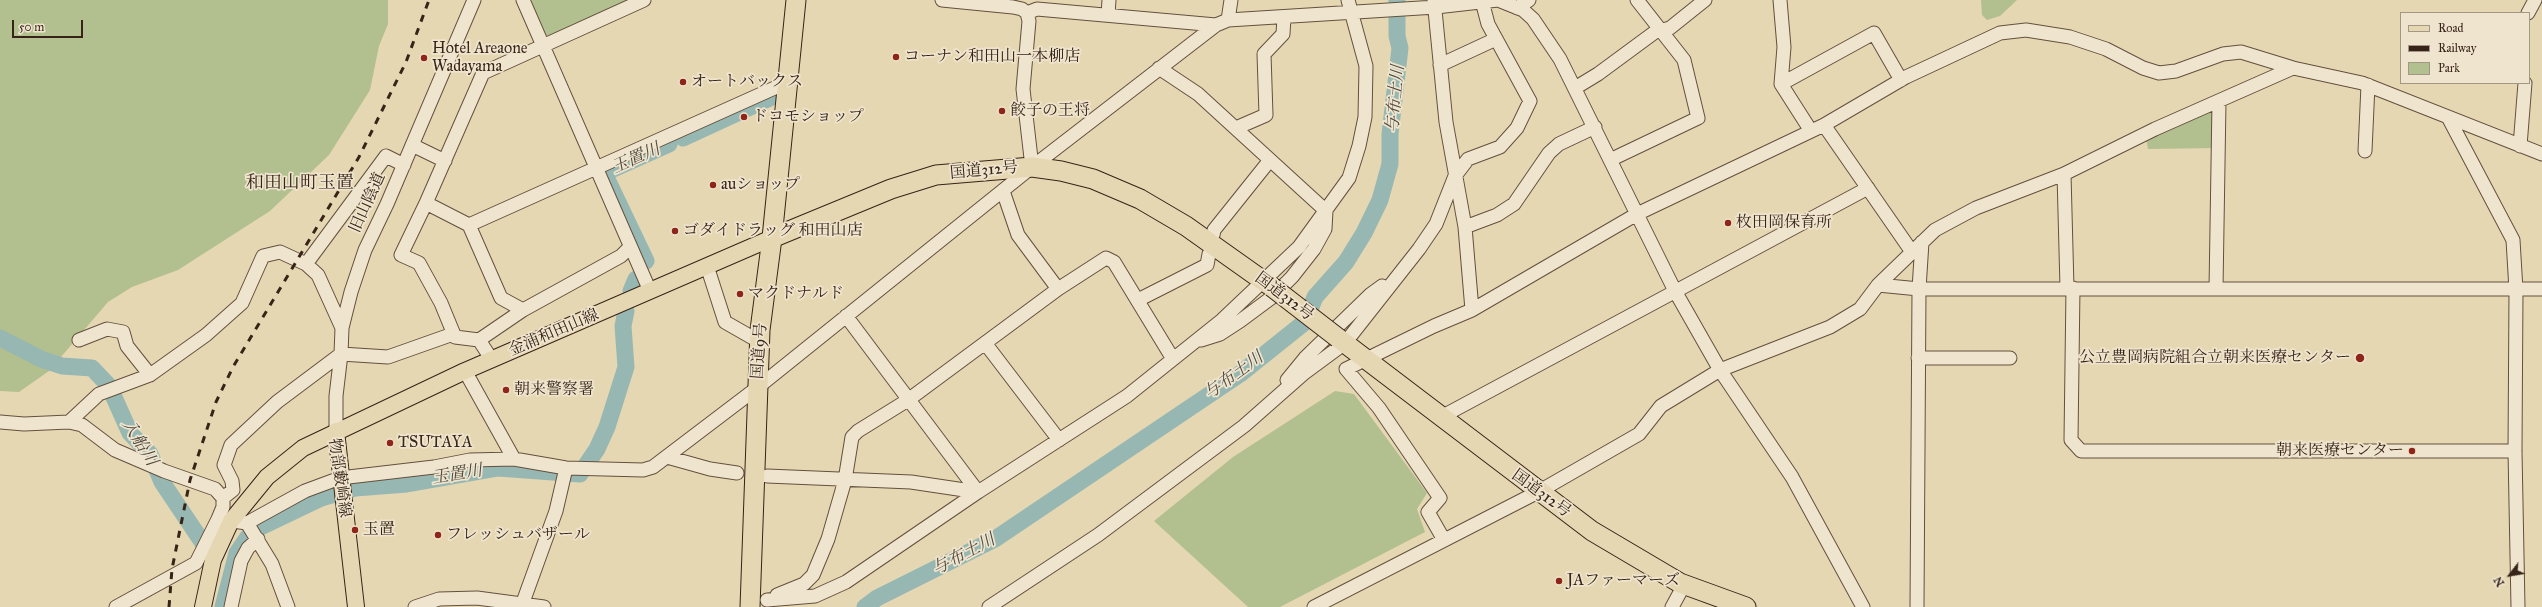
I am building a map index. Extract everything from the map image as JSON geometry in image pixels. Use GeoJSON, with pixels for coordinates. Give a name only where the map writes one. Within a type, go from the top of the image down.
{"type":"FeatureCollection","features":[{"type":"Feature","properties":{"kind":"highway","name":"国道9号"},"geometry":{"type":"LineString","coordinates":[[750,607],[757,388],[760,342],[796,0]]}},
{"type":"Feature","properties":{"kind":"highway","name":"国道312号"},"geometry":{"type":"LineString","coordinates":[[772,238],[891,189],[936,175],[1032,168],[1061,171],[1093,180],[1140,199],[1186,226],[1268,284],[1443,416],[1538,492],[1592,531],[1684,585],[1746,607]]}},
{"type":"Feature","properties":{"kind":"main road","name":"金浦和田山線"},"geometry":{"type":"LineString","coordinates":[[336,431],[465,371],[772,238]]}},
{"type":"Feature","properties":{"kind":"main road","name":"物部藪崎線"},"geometry":{"type":"LineString","coordinates":[[203,607],[213,560],[224,520],[268,477],[303,448],[336,431],[341,487],[356,607]]}},
{"type":"Feature","properties":{"kind":"street","name":"旧山陰道"},"geometry":{"type":"LineString","coordinates":[[336,431],[336,396],[341,354],[342,328],[365,250],[404,165],[474,0]]}},
{"type":"Feature","properties":{"kind":"street"},"geometry":{"type":"LineString","coordinates":[[523,0],[541,47],[650,291]]}},
{"type":"Feature","properties":{"kind":"street"},"geometry":{"type":"LineString","coordinates":[[630,247],[621,256],[523,310],[479,340],[454,337],[441,303],[419,263],[401,255],[426,204],[484,73],[644,0]]}},
{"type":"Feature","properties":{"kind":"street"},"geometry":{"type":"LineString","coordinates":[[942,0],[1013,7],[1022,9],[1027,13],[1029,21],[1023,89],[1032,168]]}},
{"type":"Feature","properties":{"kind":"street"},"geometry":{"type":"LineString","coordinates":[[1108,15],[1109,0]]}},
{"type":"Feature","properties":{"kind":"street"},"geometry":{"type":"LineString","coordinates":[[1228,20],[1231,0]]}},
{"type":"Feature","properties":{"kind":"street"},"geometry":{"type":"LineString","coordinates":[[224,520],[247,523],[305,491],[341,487],[470,460],[514,459],[566,468],[643,470],[653,467],[757,388],[1032,168],[1216,25],[1228,20],[1284,17],[1352,8],[1498,0],[1517,8],[1533,19],[1542,29],[1575,88],[1676,291],[1720,370],[1792,478],[1863,607]]}},
{"type":"Feature","properties":{"kind":"street"},"geometry":{"type":"LineString","coordinates":[[1517,8],[1529,0]]}},
{"type":"Feature","properties":{"kind":"street"},"geometry":{"type":"LineString","coordinates":[[1610,160],[1698,118],[1684,60],[1637,0]]}},
{"type":"Feature","properties":{"kind":"street"},"geometry":{"type":"LineString","coordinates":[[1575,88],[1598,74],[1655,32],[1670,28],[1705,0]]}},
{"type":"Feature","properties":{"kind":"street"},"geometry":{"type":"LineString","coordinates":[[1780,0],[1784,47],[1781,84],[1811,131]]}},
{"type":"Feature","properties":{"kind":"street"},"geometry":{"type":"LineString","coordinates":[[2529,12],[2535,0]]}},
{"type":"Feature","properties":{"kind":"street"},"geometry":{"type":"LineString","coordinates":[[989,607],[1098,535],[1244,426],[1342,340],[1394,278],[1436,224],[1455,176],[1468,159],[1500,147],[1517,128],[1530,100],[1488,24],[1482,1]]}},
{"type":"Feature","properties":{"kind":"street"},"geometry":{"type":"LineString","coordinates":[[1435,4],[1446,122],[1465,227],[1472,310]]}},
{"type":"Feature","properties":{"kind":"street"},"geometry":{"type":"LineString","coordinates":[[1173,359],[1114,262],[1106,258],[1058,289],[908,400],[858,431],[852,437],[845,480],[828,539],[813,575],[804,584],[767,600],[815,596],[830,591],[978,492],[1127,396],[1268,284],[1299,247],[1348,178],[1365,117],[1366,66],[1352,8]]}},
{"type":"Feature","properties":{"kind":"street"},"geometry":{"type":"LineString","coordinates":[[1027,13],[1037,10],[1216,25]]}},
{"type":"Feature","properties":{"kind":"street"},"geometry":{"type":"LineString","coordinates":[[1236,128],[1266,115],[1264,54],[1283,34],[1284,17]]}},
{"type":"Feature","properties":{"kind":"street"},"geometry":{"type":"LineString","coordinates":[[1444,540],[1428,512],[1440,498],[1379,408],[1346,369],[1434,326],[1472,310],[1638,214],[1824,125],[1901,80],[1987,38],[2006,32],[2026,30],[2086,41],[2159,73],[2176,71],[2231,52],[2262,57],[2292,68],[2368,85],[2542,154]]}},
{"type":"Feature","properties":{"kind":"street"},"geometry":{"type":"LineString","coordinates":[[1781,84],[1874,33],[1901,80]]}},
{"type":"Feature","properties":{"kind":"street"},"geometry":{"type":"LineString","coordinates":[[1440,65],[1496,39]]}},
{"type":"Feature","properties":{"kind":"street"},"geometry":{"type":"LineString","coordinates":[[1159,68],[1198,94],[1326,211]]}},
{"type":"Feature","properties":{"kind":"street"},"geometry":{"type":"LineString","coordinates":[[1314,607],[1538,492],[1639,434],[1661,406],[1720,370],[1830,327],[1860,310],[1878,285],[1935,230],[1976,208],[2064,174],[2155,129],[2219,102],[2292,68]]}},
{"type":"Feature","properties":{"kind":"street"},"geometry":{"type":"LineString","coordinates":[[469,226],[788,82]]}},
{"type":"Feature","properties":{"kind":"street"},"geometry":{"type":"LineString","coordinates":[[2520,146],[2525,84]]}},
{"type":"Feature","properties":{"kind":"street"},"geometry":{"type":"LineString","coordinates":[[2365,151],[2368,85]]}},
{"type":"Feature","properties":{"kind":"street"},"geometry":{"type":"LineString","coordinates":[[2216,289],[2219,102]]}},
{"type":"Feature","properties":{"kind":"street"},"geometry":{"type":"LineString","coordinates":[[2448,117],[2513,240],[2516,290],[2515,451],[2518,607]]}},
{"type":"Feature","properties":{"kind":"street"},"geometry":{"type":"LineString","coordinates":[[1824,125],[1912,252]]}},
{"type":"Feature","properties":{"kind":"street"},"geometry":{"type":"LineString","coordinates":[[1465,227],[1497,215],[1514,204],[1544,159],[1559,144],[1594,127]]}},
{"type":"Feature","properties":{"kind":"street"},"geometry":{"type":"LineString","coordinates":[[412,145],[445,160]]}},
{"type":"Feature","properties":{"kind":"street"},"geometry":{"type":"LineString","coordinates":[[306,264],[386,156],[404,165]]}},
{"type":"Feature","properties":{"kind":"street"},"geometry":{"type":"LineString","coordinates":[[1213,235],[1214,230],[1270,160]]}},
{"type":"Feature","properties":{"kind":"street"},"geometry":{"type":"LineString","coordinates":[[2064,174],[2070,288],[2071,440],[2081,451],[2515,451]]}},
{"type":"Feature","properties":{"kind":"street"},"geometry":{"type":"LineString","coordinates":[[1443,416],[1868,188]]}},
{"type":"Feature","properties":{"kind":"street"},"geometry":{"type":"LineString","coordinates":[[1003,192],[1018,235],[1058,289]]}},
{"type":"Feature","properties":{"kind":"street"},"geometry":{"type":"LineString","coordinates":[[426,204],[469,226],[501,298],[523,310]]}},
{"type":"Feature","properties":{"kind":"street"},"geometry":{"type":"LineString","coordinates":[[1192,343],[1220,334],[1240,321],[1287,282],[1314,249],[1325,229],[1326,211]]}},
{"type":"Feature","properties":{"kind":"street"},"geometry":{"type":"LineString","coordinates":[[1916,607],[1919,289],[1922,242]]}},
{"type":"Feature","properties":{"kind":"street"},"geometry":{"type":"LineString","coordinates":[[69,422],[100,394],[150,375],[206,335],[242,303],[263,256],[280,252],[306,264],[318,275],[342,328]]}},
{"type":"Feature","properties":{"kind":"street"},"geometry":{"type":"LineString","coordinates":[[1138,300],[1207,265],[1209,254]]}},
{"type":"Feature","properties":{"kind":"street"},"geometry":{"type":"LineString","coordinates":[[708,266],[725,322],[760,342]]}},
{"type":"Feature","properties":{"kind":"street"},"geometry":{"type":"LineString","coordinates":[[1267,405],[1305,358],[1371,294],[1394,278]]}},
{"type":"Feature","properties":{"kind":"street"},"geometry":{"type":"LineString","coordinates":[[1878,285],[1919,289],[2542,289]]}},
{"type":"Feature","properties":{"kind":"street"},"geometry":{"type":"LineString","coordinates":[[846,316],[978,492]]}},
{"type":"Feature","properties":{"kind":"street"},"geometry":{"type":"LineString","coordinates":[[80,340],[107,329],[123,332],[128,346],[150,375]]}},
{"type":"Feature","properties":{"kind":"street"},"geometry":{"type":"LineString","coordinates":[[223,498],[233,490],[232,481],[224,465],[231,445],[277,402],[341,354],[388,357],[453,334]]}},
{"type":"Feature","properties":{"kind":"street"},"geometry":{"type":"LineString","coordinates":[[479,340],[492,360]]}},
{"type":"Feature","properties":{"kind":"street"},"geometry":{"type":"LineString","coordinates":[[985,343],[1059,440]]}},
{"type":"Feature","properties":{"kind":"street"},"geometry":{"type":"LineString","coordinates":[[1918,358],[2010,358]]}},
{"type":"Feature","properties":{"kind":"street"},"geometry":{"type":"LineString","coordinates":[[465,371],[514,459]]}},
{"type":"Feature","properties":{"kind":"street"},"geometry":{"type":"LineString","coordinates":[[0,422],[24,424],[69,422],[82,425],[115,450],[164,471],[215,489],[223,498],[224,520],[196,563],[116,607]]}},
{"type":"Feature","properties":{"kind":"street"},"geometry":{"type":"LineString","coordinates":[[667,457],[710,469],[736,473]]}},
{"type":"Feature","properties":{"kind":"street"},"geometry":{"type":"LineString","coordinates":[[522,605],[556,511],[566,468]]}},
{"type":"Feature","properties":{"kind":"street"},"geometry":{"type":"LineString","coordinates":[[767,476],[911,482],[978,492]]}},
{"type":"Feature","properties":{"kind":"street"},"geometry":{"type":"LineString","coordinates":[[247,523],[272,564],[288,607]]}},
{"type":"Feature","properties":{"kind":"street"},"geometry":{"type":"LineString","coordinates":[[231,607],[241,561],[248,548],[258,539]]}},
{"type":"Feature","properties":{"kind":"street"},"geometry":{"type":"LineString","coordinates":[[1672,607],[1684,585]]}},
{"type":"Feature","properties":{"kind":"street"},"geometry":{"type":"LineString","coordinates":[[415,607],[439,599],[544,607]]}},
{"type":"Feature","properties":{"kind":"green space"},"geometry":{"type":"Polygon","coordinates":[[[0,0],[388,0],[388,24],[379,46],[370,90],[329,155],[270,211],[178,270],[132,287],[108,302],[49,371],[19,392],[0,391],[0,0]]]}},
{"type":"Feature","properties":{"kind":"green space"},"geometry":{"type":"Polygon","coordinates":[[[527,0],[628,0],[550,36],[543,34],[527,0]]]}},
{"type":"Feature","properties":{"kind":"green space"},"geometry":{"type":"Polygon","coordinates":[[[1981,0],[2017,0],[2000,16],[1987,20],[1982,15],[1981,0]]]}},
{"type":"Feature","properties":{"kind":"green space"},"geometry":{"type":"Polygon","coordinates":[[[2219,102],[2218,148],[2148,149],[2146,138],[2219,102]]]}},
{"type":"Feature","properties":{"kind":"green space"},"geometry":{"type":"Polygon","coordinates":[[[1335,391],[1354,394],[1427,493],[1417,509],[1425,532],[1280,607],[1248,607],[1154,521],[1233,457],[1335,391]]]}},
{"type":"Feature","properties":{"kind":"waterway","name":"与布土川"},"geometry":{"type":"LineString","coordinates":[[865,607],[877,598],[995,539],[1240,374],[1305,322],[1315,297],[1346,262],[1364,233],[1380,200],[1390,164],[1390,134],[1400,48],[1397,36],[1397,0]]}},
{"type":"Feature","properties":{"kind":"waterway","name":"玉置川"},"geometry":{"type":"LineString","coordinates":[[683,138],[774,96]]}},
{"type":"Feature","properties":{"kind":"waterway","name":"玉置川"},"geometry":{"type":"LineString","coordinates":[[646,261],[604,173],[669,144]]}},
{"type":"Feature","properties":{"kind":"waterway","name":"玉置川"},"geometry":{"type":"LineString","coordinates":[[631,291],[636,279]]}},
{"type":"Feature","properties":{"kind":"waterway","name":"玉置川"},"geometry":{"type":"LineString","coordinates":[[223,607],[237,553],[252,531],[321,498],[355,488],[407,484],[498,468],[580,474],[597,449],[607,427],[626,367],[623,326],[626,311]]}},
{"type":"Feature","properties":{"kind":"waterway","name":"入船川"},"geometry":{"type":"LineString","coordinates":[[0,338],[41,359],[62,366],[92,368],[109,386],[130,433],[150,454],[162,482],[213,558]]}},
{"type":"Feature","properties":{"kind":"railway"},"geometry":{"type":"LineString","coordinates":[[169,607],[172,569],[190,480],[216,402],[233,367],[359,157],[406,62],[429,0]]}},
{"type":"Feature","properties":{"kind":"place","name":"コーナン和田山一本柳店"},"geometry":{"type":"Point","coordinates":[896,57]}},
{"type":"Feature","properties":{"kind":"place","name":"Hotel Areaone Wadayama"},"geometry":{"type":"Point","coordinates":[424,58]}},
{"type":"Feature","properties":{"kind":"place","name":"オートバックス"},"geometry":{"type":"Point","coordinates":[683,82]}},
{"type":"Feature","properties":{"kind":"place","name":"餃子の王将"},"geometry":{"type":"Point","coordinates":[1002,111]}},
{"type":"Feature","properties":{"kind":"place","name":"ドコモショップ"},"geometry":{"type":"Point","coordinates":[744,117]}},
{"type":"Feature","properties":{"kind":"place","name":"auショップ"},"geometry":{"type":"Point","coordinates":[713,185]}},
{"type":"Feature","properties":{"kind":"place","name":"枚田岡保育所"},"geometry":{"type":"Point","coordinates":[1728,223]}},
{"type":"Feature","properties":{"kind":"place","name":"ゴダイドラッグ 和田山店"},"geometry":{"type":"Point","coordinates":[675,231]}},
{"type":"Feature","properties":{"kind":"place","name":"マクドナルド"},"geometry":{"type":"Point","coordinates":[740,294]}},
{"type":"Feature","properties":{"kind":"place","name":"公立豊岡病院組合立朝来医療センター"},"geometry":{"type":"Point","coordinates":[2360,358]}},
{"type":"Feature","properties":{"kind":"place","name":"朝来警察署"},"geometry":{"type":"Point","coordinates":[506,390]}},
{"type":"Feature","properties":{"kind":"place","name":"TSUTAYA"},"geometry":{"type":"Point","coordinates":[390,443]}},
{"type":"Feature","properties":{"kind":"place","name":"朝来医療センター"},"geometry":{"type":"Point","coordinates":[2412,451]}},
{"type":"Feature","properties":{"kind":"place","name":"玉置"},"geometry":{"type":"Point","coordinates":[355,530]}},
{"type":"Feature","properties":{"kind":"place","name":"フレッシュバザール"},"geometry":{"type":"Point","coordinates":[438,535]}},
{"type":"Feature","properties":{"kind":"place","name":"JAファーマーズ"},"geometry":{"type":"Point","coordinates":[1559,581]}},
{"type":"Feature","properties":{"kind":"district","name":"和田山町玉置"},"geometry":{"type":"Point","coordinates":[300,184]}}]}
